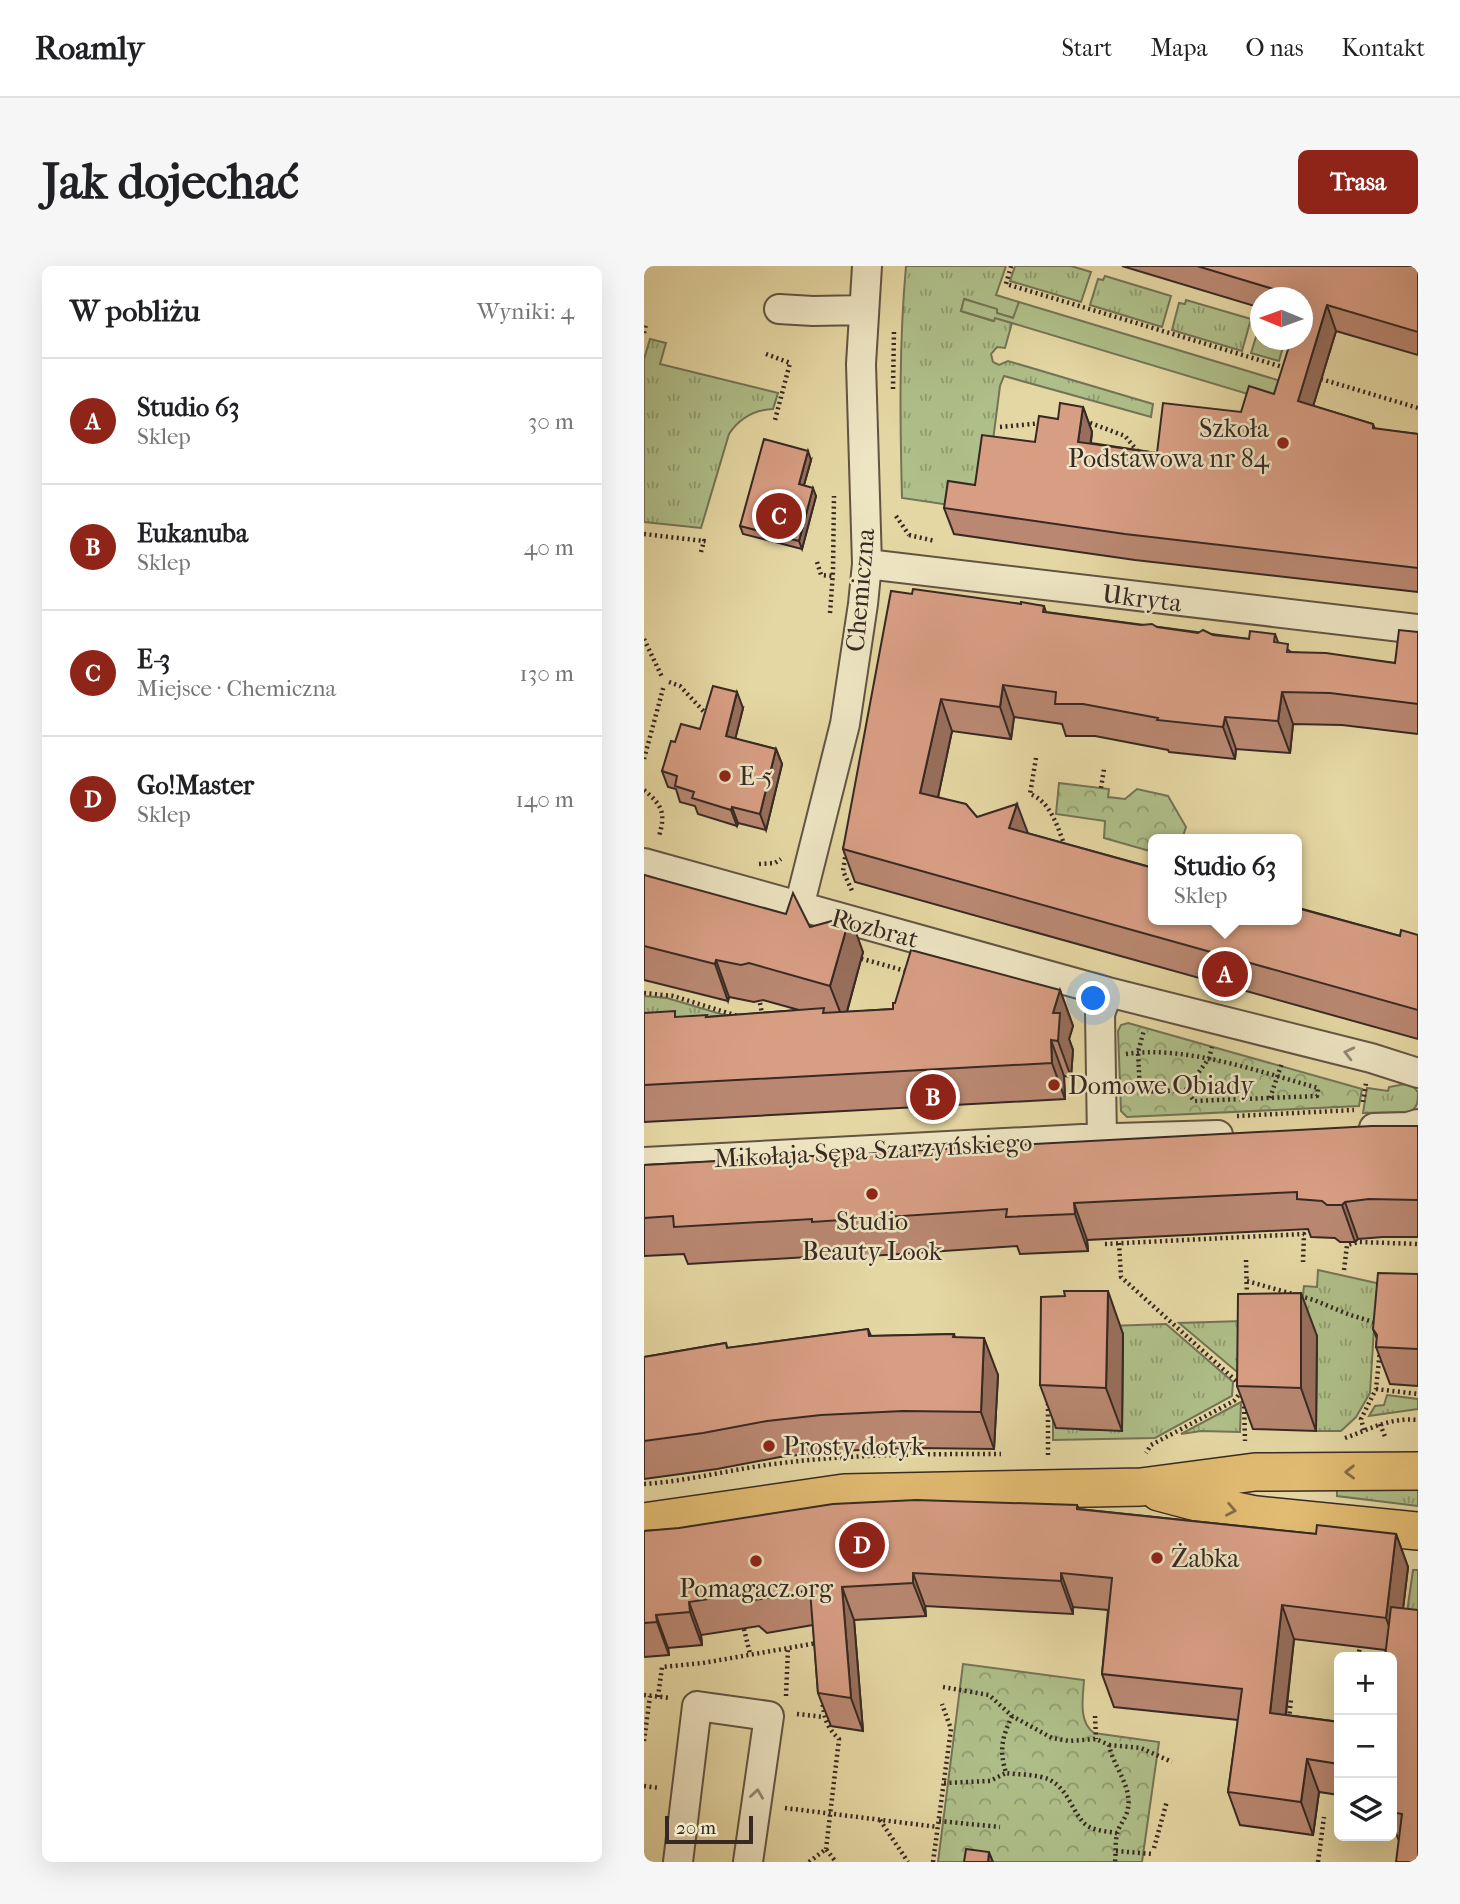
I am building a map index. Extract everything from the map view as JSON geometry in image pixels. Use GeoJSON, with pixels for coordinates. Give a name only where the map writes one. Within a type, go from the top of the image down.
{"type":"FeatureCollection","features":[{"type":"Feature","properties":{"kind":"main road"},"geometry":{"type":"LineString","coordinates":[[644,1522],[844,1493],[1140,1464],[1255,1472],[1418,1471]]}},
{"type":"Feature","properties":{"kind":"main road"},"geometry":{"type":"LineString","coordinates":[[1140,1464],[1212,1506],[1256,1515],[1418,1531]]}},
{"type":"Feature","properties":{"kind":"street","name":"Chemiczna"},"geometry":{"type":"LineString","coordinates":[[799,907],[845,724],[867,564],[861,364],[867,266]]}},
{"type":"Feature","properties":{"kind":"street"},"geometry":{"type":"LineString","coordinates":[[779,309],[864,310]]}},
{"type":"Feature","properties":{"kind":"street","name":"Ukryta"},"geometry":{"type":"LineString","coordinates":[[867,564],[1418,629]]}},
{"type":"Feature","properties":{"kind":"street","name":"Rozbrat"},"geometry":{"type":"LineString","coordinates":[[644,863],[1108,992]]}},
{"type":"Feature","properties":{"kind":"street"},"geometry":{"type":"LineString","coordinates":[[1102,1139],[1100,1014],[1108,992],[1371,1058],[1418,1073]]}},
{"type":"Feature","properties":{"kind":"street"},"geometry":{"type":"LineString","coordinates":[[1352,1120],[1408,1127],[1418,1124]]}},
{"type":"Feature","properties":{"kind":"street","name":"Mikołaja Sępa-Szarzyńskiego"},"geometry":{"type":"LineString","coordinates":[[644,1162],[1102,1139],[1240,1125]]}},
{"type":"Feature","properties":{"kind":"street"},"geometry":{"type":"LineString","coordinates":[[678,1862],[697,1706],[768,1716],[748,1862]]}},
{"type":"Feature","properties":{"kind":"path"},"geometry":{"type":"LineString","coordinates":[[1011,266],[1006,284],[1298,372]]}},
{"type":"Feature","properties":{"kind":"path"},"geometry":{"type":"LineString","coordinates":[[644,333],[646,324]]}},
{"type":"Feature","properties":{"kind":"path"},"geometry":{"type":"LineString","coordinates":[[893,397],[894,330]]}},
{"type":"Feature","properties":{"kind":"path"},"geometry":{"type":"LineString","coordinates":[[766,354],[790,363],[775,420]]}},
{"type":"Feature","properties":{"kind":"path"},"geometry":{"type":"LineString","coordinates":[[1321,379],[1418,408]]}},
{"type":"Feature","properties":{"kind":"path"},"geometry":{"type":"LineString","coordinates":[[1081,419],[1125,436],[1142,457]]}},
{"type":"Feature","properties":{"kind":"path"},"geometry":{"type":"LineString","coordinates":[[1000,427],[1046,422]]}},
{"type":"Feature","properties":{"kind":"path"},"geometry":{"type":"LineString","coordinates":[[895,509],[896,517],[909,535]]}},
{"type":"Feature","properties":{"kind":"path"},"geometry":{"type":"LineString","coordinates":[[644,534],[707,541],[701,552]]}},
{"type":"Feature","properties":{"kind":"path"},"geometry":{"type":"LineString","coordinates":[[829,625],[834,557]]}},
{"type":"Feature","properties":{"kind":"path"},"geometry":{"type":"LineString","coordinates":[[817,562],[821,575],[833,576]]}},
{"type":"Feature","properties":{"kind":"path"},"geometry":{"type":"LineString","coordinates":[[644,639],[662,677]]}},
{"type":"Feature","properties":{"kind":"path"},"geometry":{"type":"LineString","coordinates":[[644,759],[666,683],[680,686],[708,716],[713,717]]}},
{"type":"Feature","properties":{"kind":"path"},"geometry":{"type":"LineString","coordinates":[[1037,758],[1030,793],[1040,797],[1057,825],[1068,858]]}},
{"type":"Feature","properties":{"kind":"path"},"geometry":{"type":"LineString","coordinates":[[1101,788],[1104,769]]}},
{"type":"Feature","properties":{"kind":"path"},"geometry":{"type":"LineString","coordinates":[[644,790],[659,804],[663,817],[659,836]]}},
{"type":"Feature","properties":{"kind":"path"},"geometry":{"type":"LineString","coordinates":[[758,864],[775,863],[787,855]]}},
{"type":"Feature","properties":{"kind":"path"},"geometry":{"type":"LineString","coordinates":[[843,871],[854,895]]}},
{"type":"Feature","properties":{"kind":"path"},"geometry":{"type":"LineString","coordinates":[[852,956],[917,974]]}},
{"type":"Feature","properties":{"kind":"path"},"geometry":{"type":"LineString","coordinates":[[644,993],[673,996],[744,1017]]}},
{"type":"Feature","properties":{"kind":"path"},"geometry":{"type":"LineString","coordinates":[[755,1020],[764,1023],[760,1003]]}},
{"type":"Feature","properties":{"kind":"path"},"geometry":{"type":"LineString","coordinates":[[1143,1032],[1138,1052],[1140,1092],[1186,1090]]}},
{"type":"Feature","properties":{"kind":"path"},"geometry":{"type":"LineString","coordinates":[[1186,1090],[1211,1051]]}},
{"type":"Feature","properties":{"kind":"path"},"geometry":{"type":"LineString","coordinates":[[1138,1052],[1209,1058],[1318,1088],[1317,1096],[1194,1101],[1186,1090]]}},
{"type":"Feature","properties":{"kind":"path"},"geometry":{"type":"LineString","coordinates":[[1270,1098],[1280,1066]]}},
{"type":"Feature","properties":{"kind":"path"},"geometry":{"type":"LineString","coordinates":[[1240,1125],[1352,1120]]}},
{"type":"Feature","properties":{"kind":"path"},"geometry":{"type":"LineString","coordinates":[[1105,1244],[1304,1234],[1303,1262]]}},
{"type":"Feature","properties":{"kind":"path"},"geometry":{"type":"LineString","coordinates":[[1344,1270],[1347,1245],[1359,1242],[1418,1244]]}},
{"type":"Feature","properties":{"kind":"path"},"geometry":{"type":"LineString","coordinates":[[1119,1243],[1121,1277],[1244,1388]]}},
{"type":"Feature","properties":{"kind":"path"},"geometry":{"type":"LineString","coordinates":[[1246,1260],[1247,1309]]}},
{"type":"Feature","properties":{"kind":"path"},"geometry":{"type":"LineString","coordinates":[[1247,1281],[1314,1300],[1381,1326],[1383,1313]]}},
{"type":"Feature","properties":{"kind":"path"},"geometry":{"type":"LineString","coordinates":[[1364,1430],[1362,1419],[1376,1389],[1380,1340]]}},
{"type":"Feature","properties":{"kind":"path"},"geometry":{"type":"LineString","coordinates":[[1244,1376],[1245,1447]]}},
{"type":"Feature","properties":{"kind":"path"},"geometry":{"type":"LineString","coordinates":[[1140,1464],[1151,1445],[1234,1401],[1244,1388]]}},
{"type":"Feature","properties":{"kind":"path"},"geometry":{"type":"LineString","coordinates":[[1376,1389],[1418,1394]]}},
{"type":"Feature","properties":{"kind":"path"},"geometry":{"type":"LineString","coordinates":[[1040,1455],[1048,1455],[1048,1402]]}},
{"type":"Feature","properties":{"kind":"path"},"geometry":{"type":"LineString","coordinates":[[1335,1438],[1347,1438],[1364,1430],[1405,1419],[1418,1420]]}},
{"type":"Feature","properties":{"kind":"path"},"geometry":{"type":"LineString","coordinates":[[1140,1464],[1159,1452]]}},
{"type":"Feature","properties":{"kind":"path"},"geometry":{"type":"LineString","coordinates":[[644,1484],[831,1457],[1006,1454]]}},
{"type":"Feature","properties":{"kind":"path"},"geometry":{"type":"LineString","coordinates":[[744,1629],[750,1654]]}},
{"type":"Feature","properties":{"kind":"path"},"geometry":{"type":"LineString","coordinates":[[658,1697],[662,1667],[817,1643],[818,1655]]}},
{"type":"Feature","properties":{"kind":"path"},"geometry":{"type":"LineString","coordinates":[[1359,1652],[1360,1647]]}},
{"type":"Feature","properties":{"kind":"path"},"geometry":{"type":"LineString","coordinates":[[943,1687],[989,1695],[1013,1716],[1052,1738],[1069,1741],[1096,1740],[1109,1745],[1141,1748],[1172,1762]]}},
{"type":"Feature","properties":{"kind":"path"},"geometry":{"type":"LineString","coordinates":[[822,1692],[828,1730],[839,1739],[827,1849],[836,1862]]}},
{"type":"Feature","properties":{"kind":"path"},"geometry":{"type":"LineString","coordinates":[[644,1741],[650,1696]]}},
{"type":"Feature","properties":{"kind":"path"},"geometry":{"type":"LineString","coordinates":[[1289,1722],[1291,1699]]}},
{"type":"Feature","properties":{"kind":"path"},"geometry":{"type":"LineString","coordinates":[[933,1862],[951,1729],[942,1704]]}},
{"type":"Feature","properties":{"kind":"path"},"geometry":{"type":"LineString","coordinates":[[785,1712],[824,1717]]}},
{"type":"Feature","properties":{"kind":"path"},"geometry":{"type":"LineString","coordinates":[[1006,1773],[1001,1756],[1003,1736],[1013,1716]]}},
{"type":"Feature","properties":{"kind":"path"},"geometry":{"type":"LineString","coordinates":[[1095,1716],[1096,1740]]}},
{"type":"Feature","properties":{"kind":"path"},"geometry":{"type":"LineString","coordinates":[[1109,1745],[1112,1759],[1127,1792],[1128,1809],[1117,1833],[1115,1862]]}},
{"type":"Feature","properties":{"kind":"path"},"geometry":{"type":"LineString","coordinates":[[944,1783],[990,1781],[1006,1773],[1044,1778],[1053,1782],[1074,1805],[1084,1823],[1097,1830],[1117,1833]]}},
{"type":"Feature","properties":{"kind":"path"},"geometry":{"type":"LineString","coordinates":[[1116,1851],[1154,1851],[1167,1801]]}},
{"type":"Feature","properties":{"kind":"path"},"geometry":{"type":"LineString","coordinates":[[756,1805],[880,1820],[1000,1827]]}},
{"type":"Feature","properties":{"kind":"path"},"geometry":{"type":"LineString","coordinates":[[1318,1862],[1324,1816]]}},
{"type":"Feature","properties":{"kind":"path"},"geometry":{"type":"LineString","coordinates":[[880,1820],[908,1862]]}},
{"type":"Feature","properties":{"kind":"path"},"geometry":{"type":"LineString","coordinates":[[809,1862],[827,1849]]}},
{"type":"Feature","properties":{"kind":"green space"},"geometry":{"type":"Polygon","coordinates":[[[906,266],[1006,266],[996,295],[1019,302],[1014,318],[965,299],[961,311],[993,321],[995,317],[1012,323],[1005,348],[997,347],[991,354],[993,362],[999,365],[1008,361],[1153,404],[1151,417],[1004,376],[1000,386],[984,510],[902,498],[902,324],[906,266]]]}},
{"type":"Feature","properties":{"kind":"green space"},"geometry":{"type":"Polygon","coordinates":[[[1015,266],[1071,266],[1091,272],[1081,302],[1010,281],[1015,266]]]}},
{"type":"Feature","properties":{"kind":"green space"},"geometry":{"type":"Polygon","coordinates":[[[1105,276],[1171,296],[1162,327],[1090,305],[1098,279],[1103,280],[1105,276]]]}},
{"type":"Feature","properties":{"kind":"green space"},"geometry":{"type":"Polygon","coordinates":[[[964,299],[997,309],[997,313],[1013,318],[1019,302],[1284,382],[1278,403],[995,318],[994,321],[961,311],[964,299]]]}},
{"type":"Feature","properties":{"kind":"green space"},"geometry":{"type":"Polygon","coordinates":[[[1186,300],[1250,319],[1242,351],[1172,330],[1179,303],[1185,304],[1186,300]]]}},
{"type":"Feature","properties":{"kind":"green space"},"geometry":{"type":"Polygon","coordinates":[[[650,339],[666,343],[660,364],[778,393],[773,409],[747,416],[729,434],[701,528],[644,522],[644,359],[650,339]]]}},
{"type":"Feature","properties":{"kind":"green space"},"geometry":{"type":"Polygon","coordinates":[[[1252,350],[1282,350],[1279,361],[1251,353],[1252,350]]]}},
{"type":"Feature","properties":{"kind":"green space"},"geometry":{"type":"Polygon","coordinates":[[[1059,783],[1109,789],[1108,797],[1125,799],[1137,789],[1168,796],[1186,827],[1184,834],[1148,834],[1148,851],[1104,838],[1105,821],[1056,814],[1059,783]]]}},
{"type":"Feature","properties":{"kind":"green space"},"geometry":{"type":"Polygon","coordinates":[[[644,996],[667,998],[741,1020],[644,1027],[644,996]]]}},
{"type":"Feature","properties":{"kind":"green space"},"geometry":{"type":"Polygon","coordinates":[[[1128,1023],[1362,1089],[1359,1106],[1127,1117],[1121,1111],[1118,1031],[1121,1025],[1128,1023]]]}},
{"type":"Feature","properties":{"kind":"green space"},"geometry":{"type":"Polygon","coordinates":[[[1412,1085],[1418,1092],[1417,1104],[1412,1110],[1363,1113],[1367,1088],[1388,1091],[1389,1087],[1412,1085]]]}},
{"type":"Feature","properties":{"kind":"green space"},"geometry":{"type":"Polygon","coordinates":[[[1318,1270],[1381,1284],[1374,1328],[1370,1393],[1356,1417],[1341,1431],[1316,1431],[1316,1336],[1301,1312],[1304,1286],[1317,1287],[1318,1270]]]}},
{"type":"Feature","properties":{"kind":"green space"},"geometry":{"type":"Polygon","coordinates":[[[1243,1321],[1238,1371],[1179,1323],[1243,1321]]]}},
{"type":"Feature","properties":{"kind":"green space"},"geometry":{"type":"Polygon","coordinates":[[[1166,1324],[1233,1382],[1232,1396],[1155,1438],[1053,1440],[1053,1391],[1080,1430],[1122,1430],[1053,1328],[1166,1324]]]}},
{"type":"Feature","properties":{"kind":"green space"},"geometry":{"type":"Polygon","coordinates":[[[1387,1395],[1418,1399],[1418,1409],[1369,1416],[1375,1406],[1384,1405],[1387,1395]]]}},
{"type":"Feature","properties":{"kind":"green space"},"geometry":{"type":"Polygon","coordinates":[[[1241,1402],[1240,1432],[1201,1431],[1181,1434],[1241,1402]]]}},
{"type":"Feature","properties":{"kind":"green space"},"geometry":{"type":"Polygon","coordinates":[[[1418,1489],[1418,1506],[1337,1496],[1337,1490],[1418,1489]]]}},
{"type":"Feature","properties":{"kind":"green space"},"geometry":{"type":"Polygon","coordinates":[[[1413,1570],[1418,1570],[1418,1627],[1405,1626],[1413,1570]]]}},
{"type":"Feature","properties":{"kind":"green space"},"geometry":{"type":"Polygon","coordinates":[[[963,1664],[1084,1680],[1084,1716],[1094,1733],[1159,1742],[1142,1862],[938,1862],[963,1664]]]}},
{"type":"Feature","properties":{"kind":"building"},"geometry":{"type":"Polygon","coordinates":[[[1197,266],[1418,266],[1418,332],[1327,305],[1298,401],[1373,424],[1373,428],[1418,434],[1418,568],[1125,534],[944,508],[948,481],[975,485],[982,435],[1035,442],[1039,416],[1058,419],[1060,403],[1083,407],[1078,442],[1157,453],[1163,403],[1241,412],[1249,386],[1274,394],[1288,350],[1313,350],[1313,287],[1267,287],[1197,266]]]}},
{"type":"Feature","properties":{"kind":"building"},"geometry":{"type":"Polygon","coordinates":[[[764,439],[808,451],[799,484],[813,488],[799,541],[740,526],[764,439]]]}},
{"type":"Feature","properties":{"kind":"building"},"geometry":{"type":"Polygon","coordinates":[[[913,589],[1021,602],[1044,606],[1043,612],[1141,625],[1152,624],[1198,633],[1203,630],[1213,635],[1249,639],[1250,631],[1275,634],[1274,642],[1288,644],[1287,652],[1326,653],[1395,663],[1399,630],[1418,632],[1418,704],[1330,693],[1282,692],[1278,721],[1225,717],[1223,727],[1157,720],[1158,718],[1083,704],[1055,704],[1056,692],[1003,685],[1000,707],[941,699],[920,793],[966,804],[977,817],[1017,804],[1009,828],[1148,867],[1148,925],[1302,925],[1302,909],[1400,936],[1401,930],[1418,935],[1418,1010],[843,849],[891,591],[912,594],[913,589]]]}},
{"type":"Feature","properties":{"kind":"building","name":"E-5"},"geometry":{"type":"Polygon","coordinates":[[[713,686],[737,692],[726,736],[776,749],[760,814],[732,807],[731,810],[692,798],[694,792],[675,786],[677,776],[662,771],[671,741],[675,742],[681,724],[700,729],[713,686]]]}},
{"type":"Feature","properties":{"kind":"building"},"geometry":{"type":"Polygon","coordinates":[[[644,875],[786,914],[793,893],[810,927],[850,916],[830,986],[749,963],[741,965],[716,960],[715,964],[644,946],[644,875]]]}},
{"type":"Feature","properties":{"kind":"building"},"geometry":{"type":"Polygon","coordinates":[[[911,950],[1060,990],[1053,1013],[1060,1013],[1058,1041],[1051,1040],[1052,1063],[644,1085],[644,1013],[675,1011],[675,1017],[707,1015],[706,1017],[824,1008],[823,1013],[893,1009],[911,950]]]}},
{"type":"Feature","properties":{"kind":"building"},"geometry":{"type":"Polygon","coordinates":[[[1372,1126],[1418,1126],[1418,1200],[1369,1199],[1345,1202],[1342,1205],[1327,1205],[1322,1201],[1297,1199],[1297,1192],[1074,1203],[1075,1214],[1006,1217],[1007,1209],[812,1222],[812,1219],[674,1227],[673,1216],[644,1218],[644,1165],[1372,1126]]]}},
{"type":"Feature","properties":{"kind":"building"},"geometry":{"type":"Polygon","coordinates":[[[1378,1273],[1418,1274],[1418,1349],[1376,1347],[1377,1335],[1373,1329],[1378,1273]]]}},
{"type":"Feature","properties":{"kind":"building"},"geometry":{"type":"Polygon","coordinates":[[[1064,1291],[1108,1291],[1106,1388],[1040,1385],[1041,1297],[1065,1296],[1064,1291]]]}},
{"type":"Feature","properties":{"kind":"building"},"geometry":{"type":"Polygon","coordinates":[[[1301,1293],[1301,1388],[1237,1386],[1238,1294],[1301,1293]]]}},
{"type":"Feature","properties":{"kind":"building"},"geometry":{"type":"Polygon","coordinates":[[[868,1329],[869,1336],[954,1334],[953,1337],[984,1338],[981,1412],[903,1411],[821,1415],[644,1441],[644,1357],[726,1343],[727,1348],[868,1329]]]}},
{"type":"Feature","properties":{"kind":"building"},"geometry":{"type":"Polygon","coordinates":[[[916,1500],[1077,1505],[1077,1509],[1316,1534],[1317,1525],[1396,1534],[1386,1618],[1282,1605],[1270,1713],[1334,1721],[1334,1763],[1307,1759],[1301,1802],[1228,1792],[1242,1689],[1102,1674],[1112,1578],[1061,1573],[1061,1581],[913,1573],[913,1583],[842,1587],[851,1698],[818,1693],[810,1590],[755,1600],[747,1593],[689,1602],[690,1612],[656,1615],[657,1622],[644,1623],[644,1531],[833,1504],[916,1500]]]}},
{"type":"Feature","properties":{"kind":"building"},"geometry":{"type":"Polygon","coordinates":[[[1391,1607],[1418,1610],[1418,1862],[1396,1862],[1402,1814],[1397,1813],[1397,1652],[1386,1652],[1391,1607]]]}},
{"type":"Feature","properties":{"kind":"building"},"geometry":{"type":"Polygon","coordinates":[[[966,1849],[989,1852],[988,1862],[964,1862],[966,1849]]]}},
{"type":"Feature","properties":{"kind":"place","name":"Szkoła Podstawowa nr 84"},"geometry":{"type":"Point","coordinates":[1283,443]}},
{"type":"Feature","properties":{"kind":"place","name":"E-3"},"geometry":{"type":"Point","coordinates":[779,516]}},
{"type":"Feature","properties":{"kind":"place","name":"E-5"},"geometry":{"type":"Point","coordinates":[725,776]}},
{"type":"Feature","properties":{"kind":"place","name":"Studio 63"},"geometry":{"type":"Point","coordinates":[1225,974]}},
{"type":"Feature","properties":{"kind":"place","name":"Domowe Obiady"},"geometry":{"type":"Point","coordinates":[1054,1085]}},
{"type":"Feature","properties":{"kind":"place","name":"Eukanuba"},"geometry":{"type":"Point","coordinates":[933,1097]}},
{"type":"Feature","properties":{"kind":"place","name":"Studio Beauty Look"},"geometry":{"type":"Point","coordinates":[872,1194]}},
{"type":"Feature","properties":{"kind":"place","name":"Prosty dotyk"},"geometry":{"type":"Point","coordinates":[769,1446]}},
{"type":"Feature","properties":{"kind":"place","name":"Go!Master"},"geometry":{"type":"Point","coordinates":[862,1545]}},
{"type":"Feature","properties":{"kind":"place","name":"Żabka"},"geometry":{"type":"Point","coordinates":[1157,1558]}},
{"type":"Feature","properties":{"kind":"place","name":"Pomagacz.org"},"geometry":{"type":"Point","coordinates":[756,1561]}}]}
